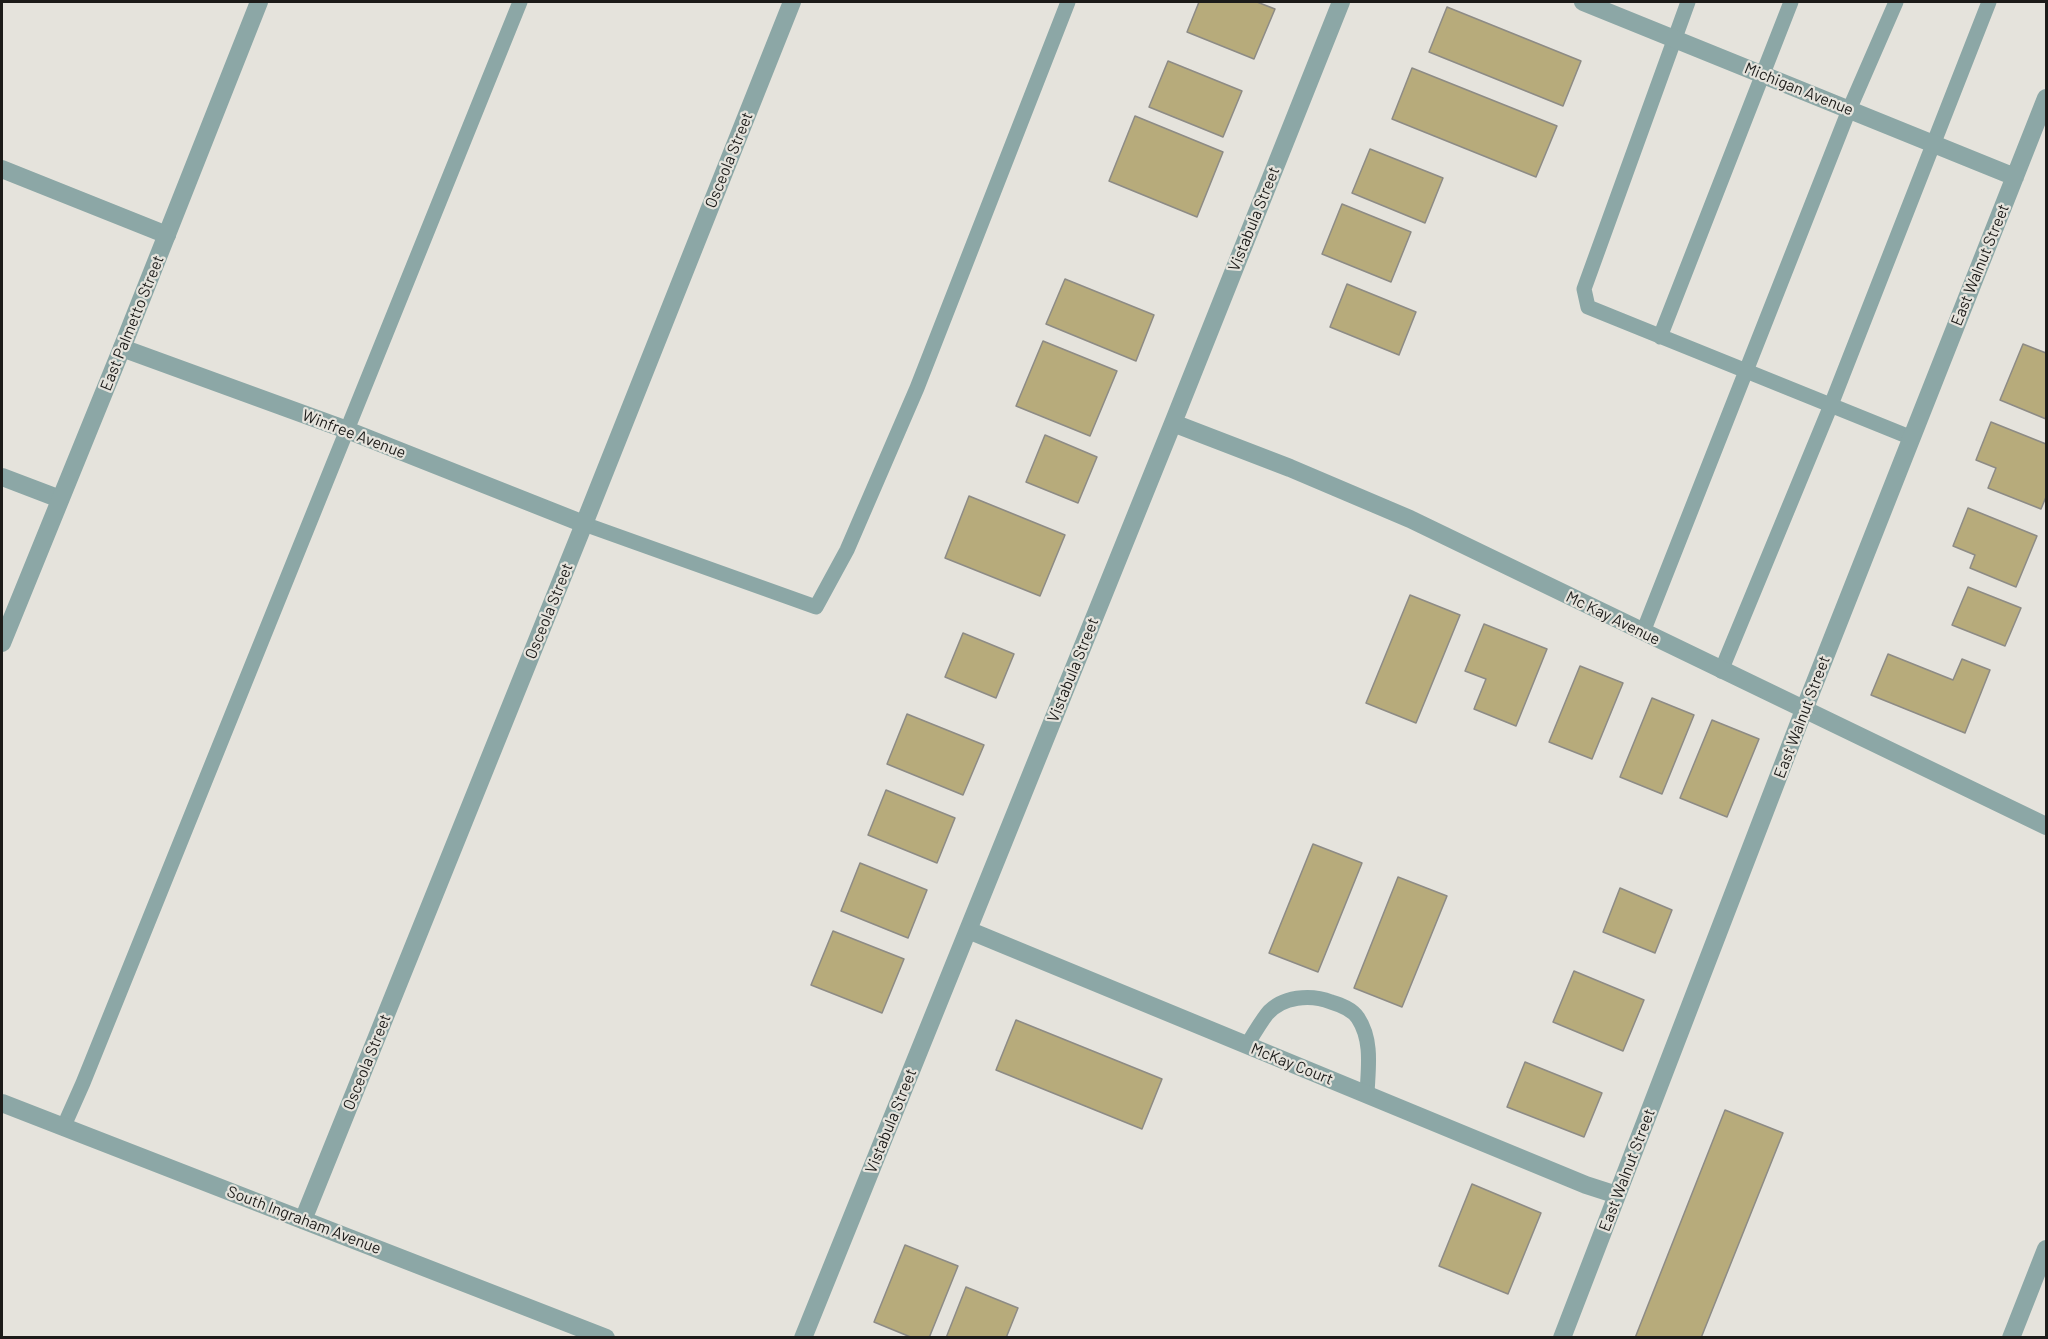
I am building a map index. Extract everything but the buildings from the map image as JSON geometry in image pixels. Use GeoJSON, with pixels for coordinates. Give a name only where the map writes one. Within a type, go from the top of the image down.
{"type":"FeatureCollection","features":[{"type":"Feature","properties":{"kind":"street","name":"East Palmetto Street"},"geometry":{"type":"LineString","coordinates":[[2,643],[259,2]]}},
{"type":"Feature","properties":{"kind":"street","name":"Osceola Street"},"geometry":{"type":"LineString","coordinates":[[303,1220],[792,2]]}},
{"type":"Feature","properties":{"kind":"street","name":"Vistabula Street"},"geometry":{"type":"LineString","coordinates":[[803,1338],[1341,2]]}},
{"type":"Feature","properties":{"kind":"street","name":"Michigan Avenue"},"geometry":{"type":"LineString","coordinates":[[1583,2],[2015,177]]}},
{"type":"Feature","properties":{"kind":"street","name":"East Walnut Street"},"geometry":{"type":"LineString","coordinates":[[1562,1338],[1804,710],[2046,98]]}},
{"type":"Feature","properties":{"kind":"street"},"geometry":{"type":"LineString","coordinates":[[2,169],[167,235]]}},
{"type":"Feature","properties":{"kind":"street","name":"Winfree Avenue"},"geometry":{"type":"LineString","coordinates":[[122,348],[347,430],[584,524]]}},
{"type":"Feature","properties":{"kind":"street","name":"Mc Kay Avenue"},"geometry":{"type":"LineString","coordinates":[[1173,423],[1290,468],[1410,519],[2046,826]]}},
{"type":"Feature","properties":{"kind":"street"},"geometry":{"type":"LineString","coordinates":[[2,477],[60,499]]}},
{"type":"Feature","properties":{"kind":"street","name":"McKay Court"},"geometry":{"type":"LineString","coordinates":[[968,930],[1586,1185],[1617,1195]]}},
{"type":"Feature","properties":{"kind":"street","name":"South Ingraham Avenue"},"geometry":{"type":"LineString","coordinates":[[2,1103],[606,1338]]}},
{"type":"Feature","properties":{"kind":"street"},"geometry":{"type":"LineString","coordinates":[[2011,1338],[2046,1250]]}},
{"type":"Feature","properties":{"kind":"lane"},"geometry":{"type":"LineString","coordinates":[[63,1128],[520,2]]}},
{"type":"Feature","properties":{"kind":"lane"},"geometry":{"type":"LineString","coordinates":[[584,524],[816,608],[847,550],[917,388],[1068,2]]}},
{"type":"Feature","properties":{"kind":"lane"},"geometry":{"type":"LineString","coordinates":[[1688,2],[1584,289],[1588,307],[1912,438]]}},
{"type":"Feature","properties":{"kind":"lane"},"geometry":{"type":"LineString","coordinates":[[1660,337],[1791,2]]}},
{"type":"Feature","properties":{"kind":"lane"},"geometry":{"type":"LineString","coordinates":[[1643,632],[1849,110],[1896,2]]}},
{"type":"Feature","properties":{"kind":"lane"},"geometry":{"type":"LineString","coordinates":[[1721,670],[1830,405],[1989,2]]}},
{"type":"Feature","properties":{"kind":"lane"},"geometry":{"type":"LineString","coordinates":[[1247,1045],[1269,1012],[1292,998],[1320,998],[1346,1007],[1357,1017],[1365,1035],[1369,1053],[1367,1094]]}}]}
